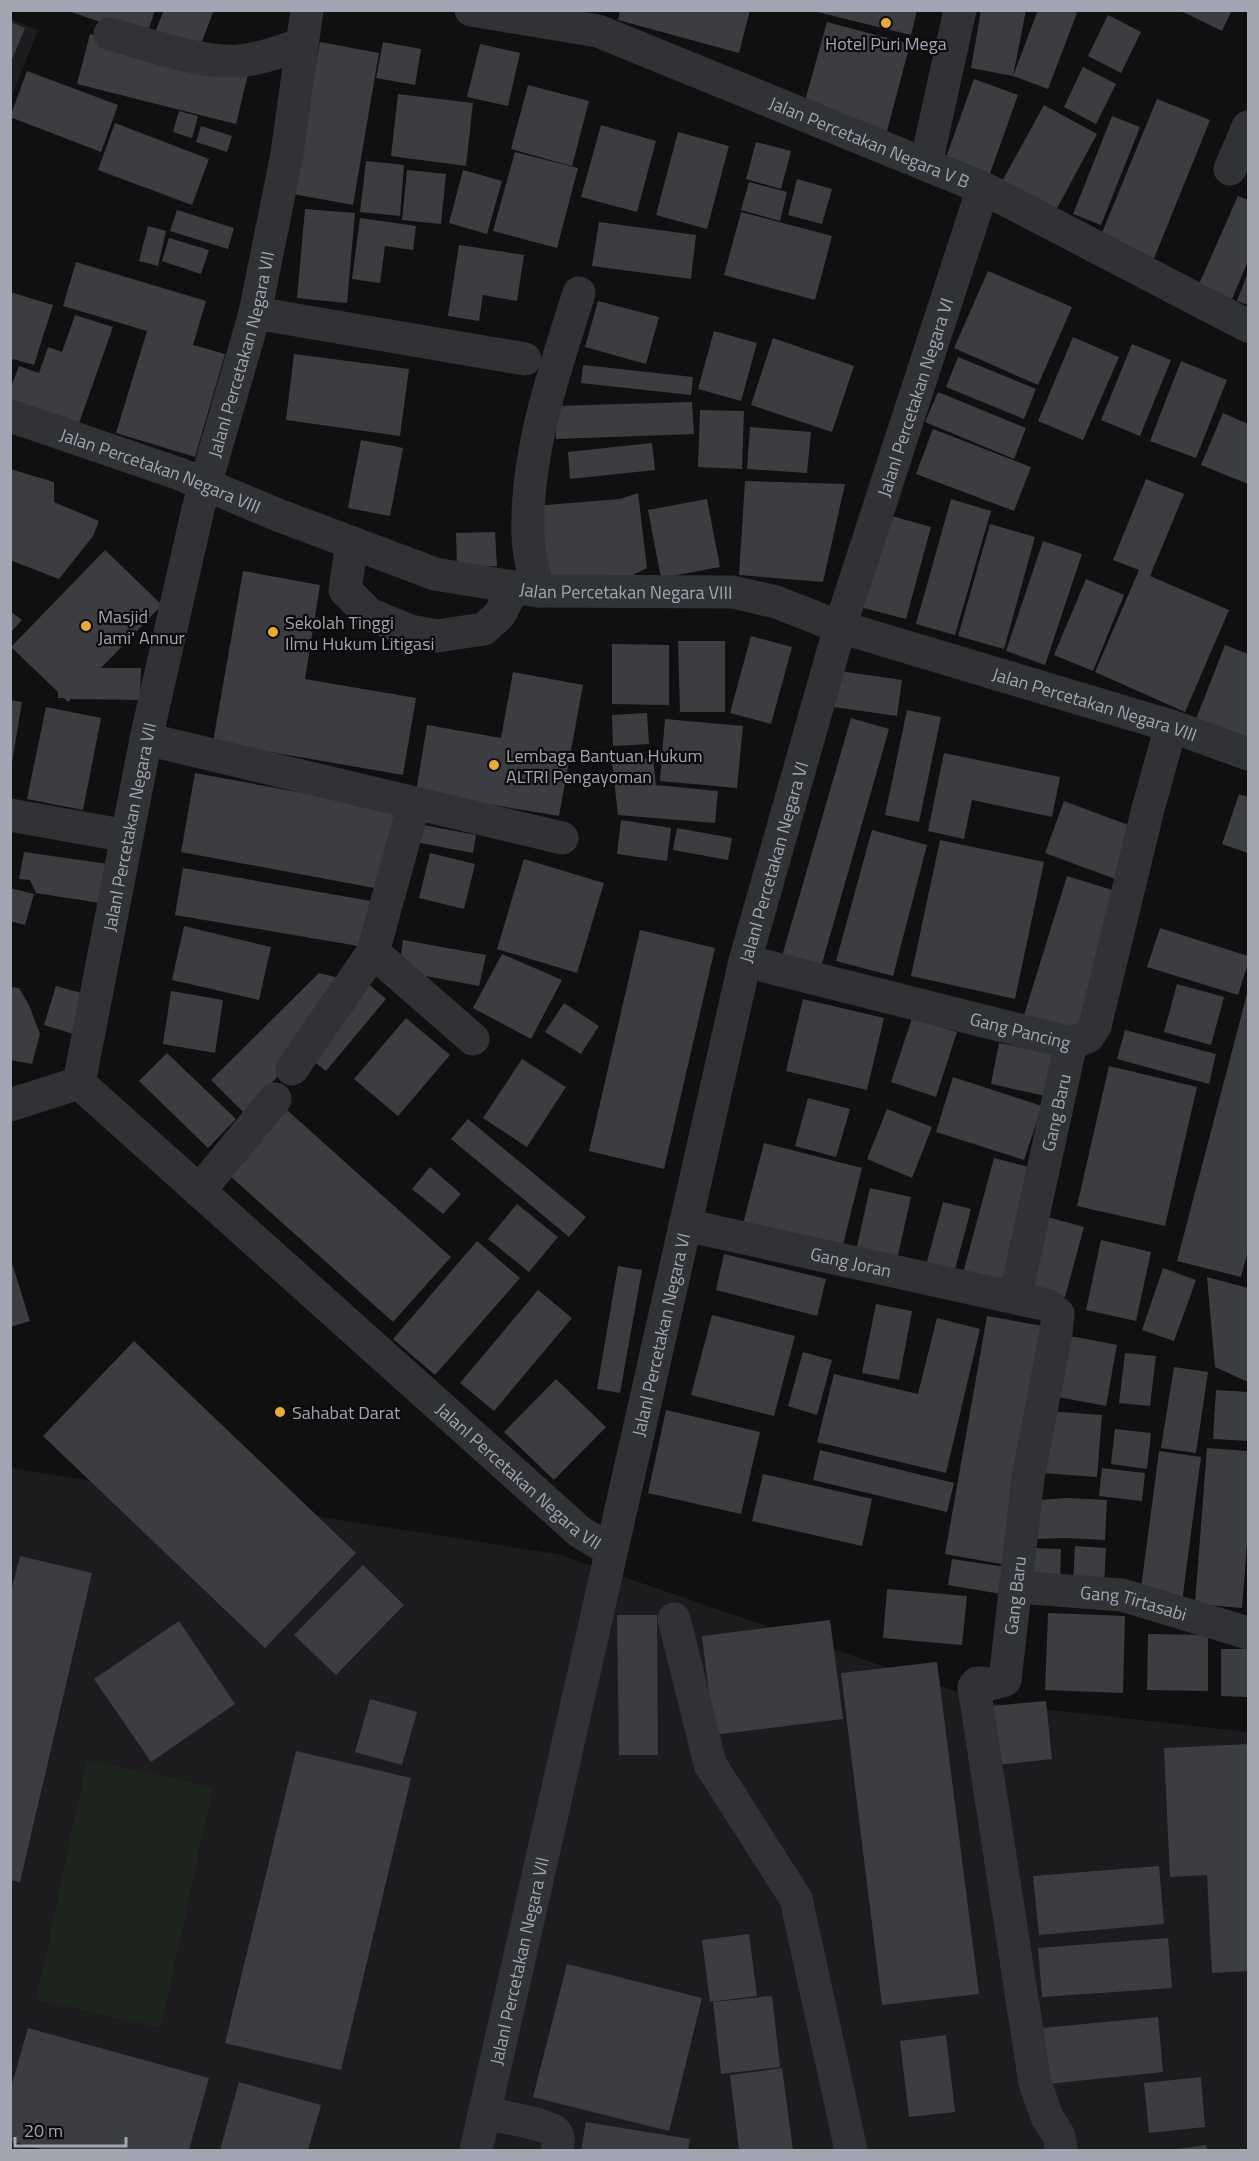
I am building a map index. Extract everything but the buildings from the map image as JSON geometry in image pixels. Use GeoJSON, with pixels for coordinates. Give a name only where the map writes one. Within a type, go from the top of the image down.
{"type":"FeatureCollection","features":[{"type":"Feature","properties":{"kind":"street","name":"Jalanl Percetakan Negara VII"},"geometry":{"type":"LineString","coordinates":[[307,10],[288,154],[255,313],[204,484],[146,739],[79,1083],[580,1532],[611,1551],[476,2151]]}},
{"type":"Feature","properties":{"kind":"street","name":"Jalan Percetakan Negara V B"},"geometry":{"type":"LineString","coordinates":[[471,10],[598,31],[926,164],[983,188],[1248,326]]}},
{"type":"Feature","properties":{"kind":"street"},"geometry":{"type":"LineString","coordinates":[[926,164],[960,10]]}},
{"type":"Feature","properties":{"kind":"street"},"geometry":{"type":"LineString","coordinates":[[110,34],[200,58],[238,61],[274,54],[302,44]]}},
{"type":"Feature","properties":{"kind":"street"},"geometry":{"type":"LineString","coordinates":[[1230,169],[1248,127]]}},
{"type":"Feature","properties":{"kind":"street","name":"Jalanl Percetakan Negara VI"},"geometry":{"type":"LineString","coordinates":[[611,1551],[745,961],[840,627],[983,188]]}},
{"type":"Feature","properties":{"kind":"street"},"geometry":{"type":"LineString","coordinates":[[352,543],[345,590],[369,614],[410,631],[437,636],[484,629],[526,589],[529,487],[544,405],[579,293]]}},
{"type":"Feature","properties":{"kind":"street"},"geometry":{"type":"LineString","coordinates":[[255,313],[525,359]]}},
{"type":"Feature","properties":{"kind":"street","name":"Jalan Percetakan Negara VIII"},"geometry":{"type":"LineString","coordinates":[[10,416],[204,484],[278,515],[435,574],[526,589],[733,592],[776,602],[840,627],[1171,726],[1248,754]]}},
{"type":"Feature","properties":{"kind":"street","name":"Gang Pancing"},"geometry":{"type":"LineString","coordinates":[[745,961],[1071,1043],[1088,1037],[1095,1026],[1148,809],[1171,726]]}},
{"type":"Feature","properties":{"kind":"street"},"geometry":{"type":"LineString","coordinates":[[146,739],[561,838]]}},
{"type":"Feature","properties":{"kind":"street"},"geometry":{"type":"LineString","coordinates":[[292,1069],[373,952],[414,804]]}},
{"type":"Feature","properties":{"kind":"street"},"geometry":{"type":"LineString","coordinates":[[10,815],[127,836]]}},
{"type":"Feature","properties":{"kind":"street"},"geometry":{"type":"LineString","coordinates":[[373,952],[473,1039]]}},
{"type":"Feature","properties":{"kind":"street","name":"Gang Baru"},"geometry":{"type":"LineString","coordinates":[[1061,2151],[1059,2136],[1047,2117],[1035,2083],[974,1687],[977,1683],[990,1684],[1005,1680],[1028,1478],[1058,1314],[1047,1305],[1015,1298],[1071,1043]]}},
{"type":"Feature","properties":{"kind":"street"},"geometry":{"type":"LineString","coordinates":[[10,1104],[79,1083]]}},
{"type":"Feature","properties":{"kind":"street"},"geometry":{"type":"LineString","coordinates":[[200,1191],[275,1099]]}},
{"type":"Feature","properties":{"kind":"street","name":"Gang Joran"},"geometry":{"type":"LineString","coordinates":[[685,1225],[1015,1298]]}},
{"type":"Feature","properties":{"kind":"street","name":"Gang Tirtasabi"},"geometry":{"type":"LineString","coordinates":[[1015,1587],[1122,1595],[1248,1633]]}},
{"type":"Feature","properties":{"kind":"street"},"geometry":{"type":"LineString","coordinates":[[674,1619],[710,1764],[796,1899],[851,2151]]}},
{"type":"Feature","properties":{"kind":"street"},"geometry":{"type":"LineString","coordinates":[[484,2113],[546,2127],[555,2132],[559,2139],[557,2151]]}},
{"type":"Feature","properties":{"kind":"shaded area"},"geometry":{"type":"Polygon","coordinates":[[[11,19],[38,30],[11,98],[11,19]]]}},
{"type":"Feature","properties":{"kind":"shaded area"},"geometry":{"type":"Polygon","coordinates":[[[10,1468],[557,1554],[990,1703],[1248,1732],[1248,2150],[11,2150],[10,1468]]]}},
{"type":"Feature","properties":{"kind":"shaded area"},"geometry":{"type":"Polygon","coordinates":[[[87,1760],[213,1787],[161,2028],[36,2000],[87,1760]]]}},
{"type":"Feature","properties":{"kind":"place","name":"Hotel Puri Mega"},"geometry":{"type":"Point","coordinates":[886,23]}},
{"type":"Feature","properties":{"kind":"place","name":"Masjid Jami' Annur"},"geometry":{"type":"Point","coordinates":[86,626]}},
{"type":"Feature","properties":{"kind":"place","name":"Sekolah Tinggi Ilmu Hukum Litigasi"},"geometry":{"type":"Point","coordinates":[273,632]}},
{"type":"Feature","properties":{"kind":"place","name":"Lembaga Bantuan Hukum ALTRI Pengayoman"},"geometry":{"type":"Point","coordinates":[494,765]}},
{"type":"Feature","properties":{"kind":"place","name":"Sahabat Darat"},"geometry":{"type":"Point","coordinates":[280,1412]}}]}
